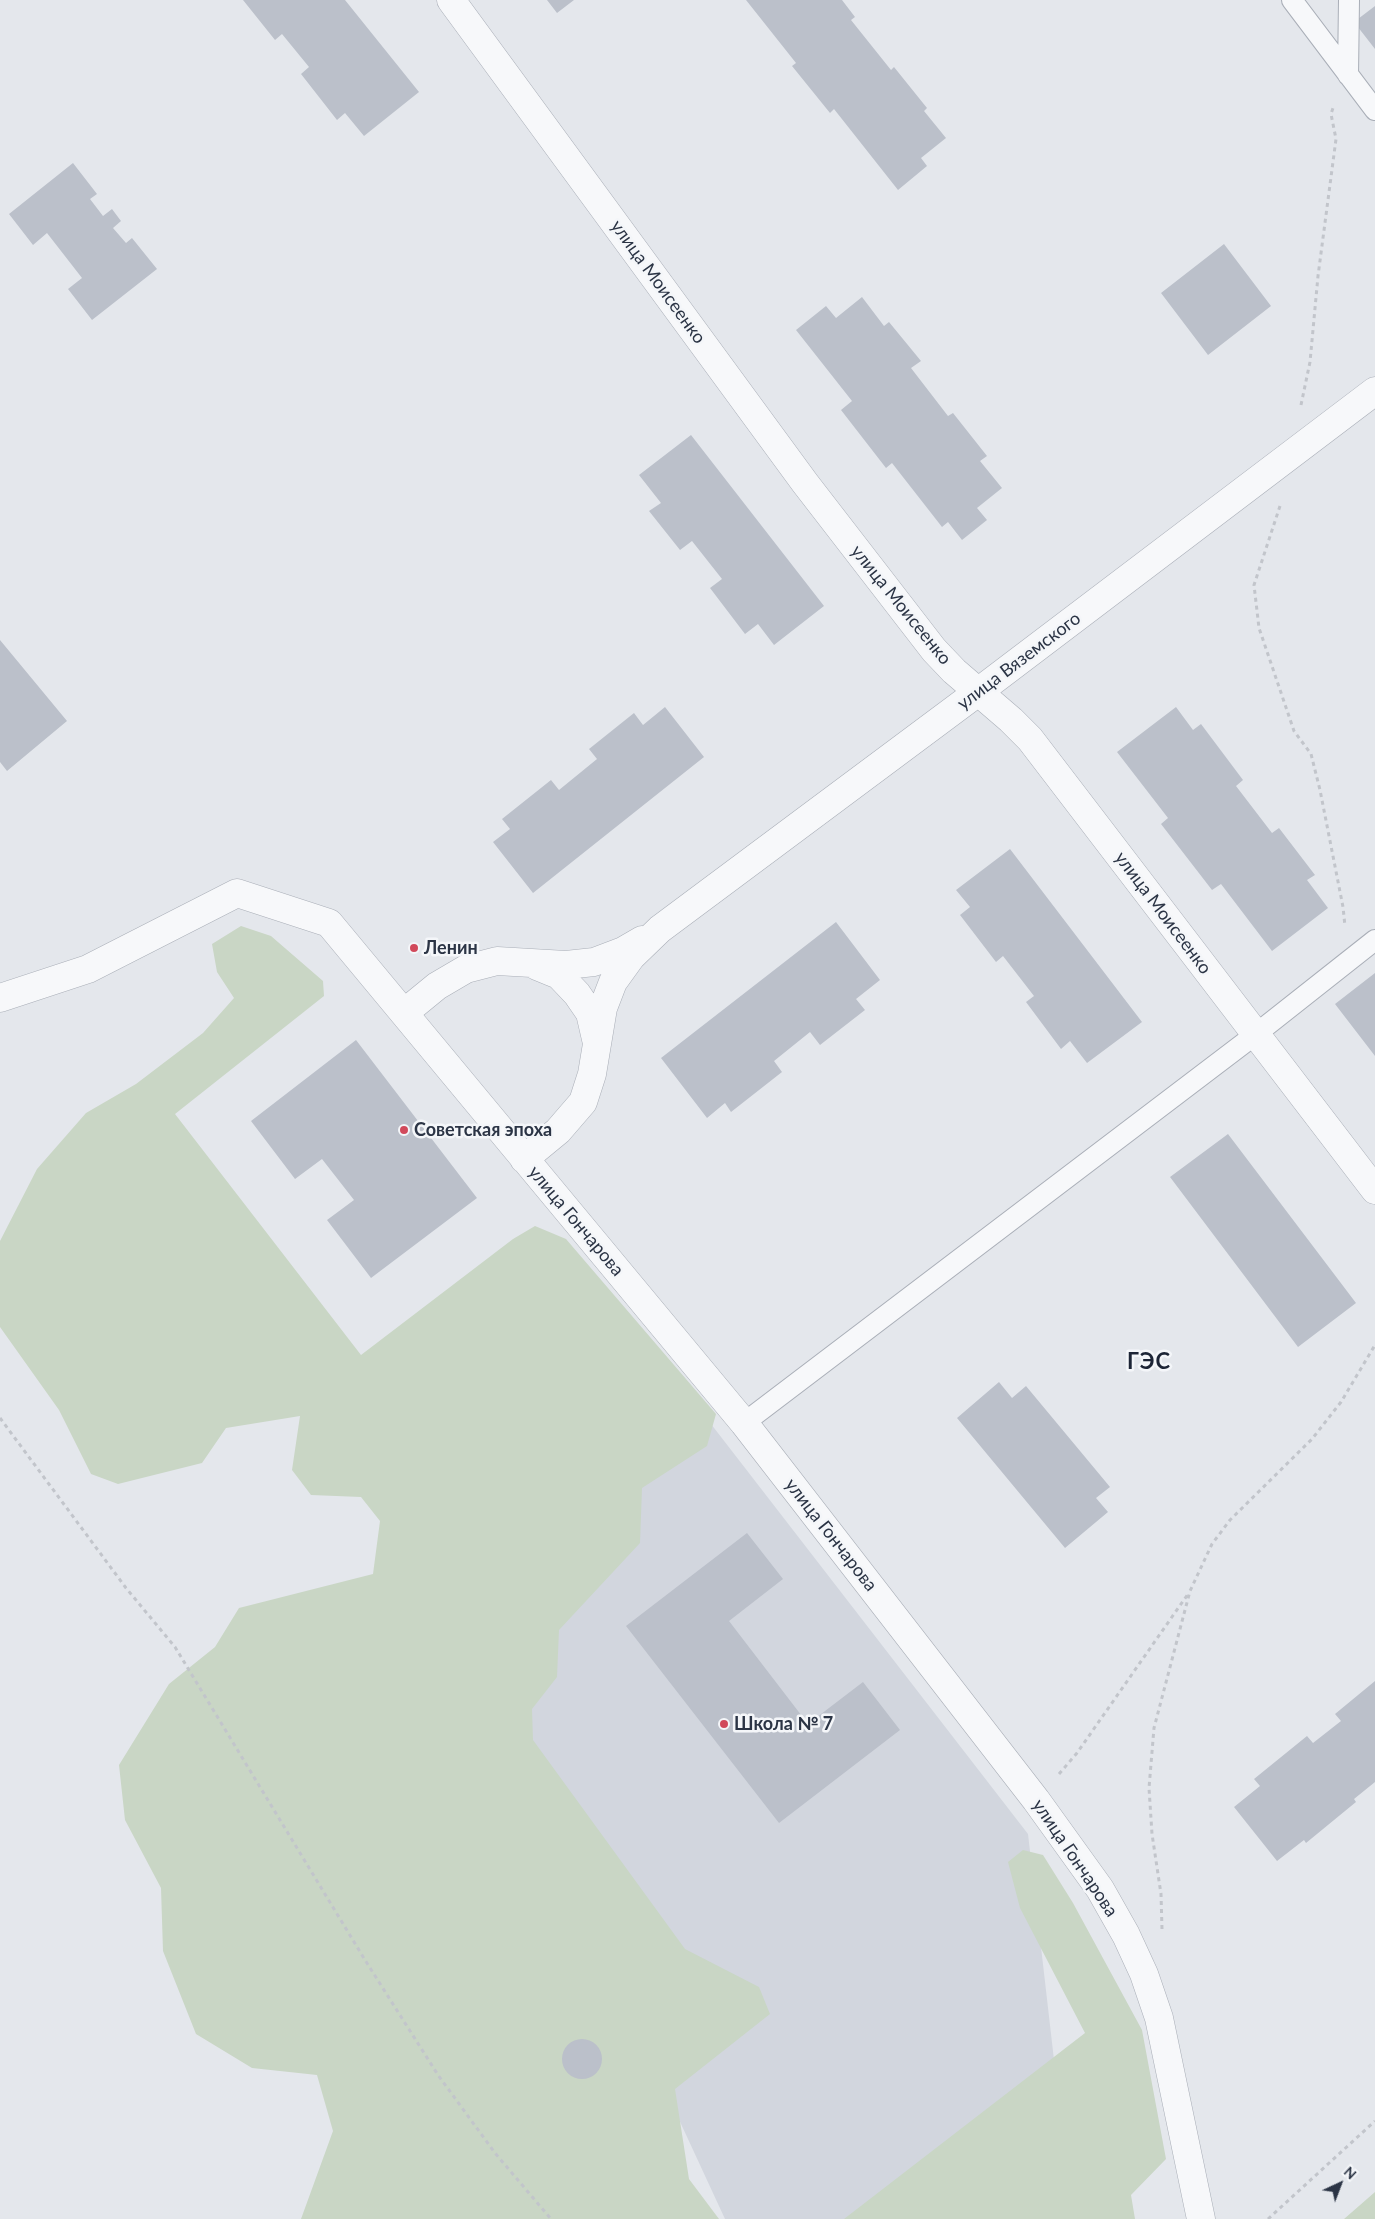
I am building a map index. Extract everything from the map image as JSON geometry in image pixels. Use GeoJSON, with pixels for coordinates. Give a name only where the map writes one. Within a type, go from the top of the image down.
{"type":"FeatureCollection","features":[{"type":"Feature","properties":{"kind":"street","name":"улица Моисеенко"},"geometry":{"type":"LineString","coordinates":[[451,0],[805,483],[934,650],[1030,739],[1375,1190]]}},
{"type":"Feature","properties":{"kind":"street","name":"улица Вяземского"},"geometry":{"type":"LineString","coordinates":[[660,929],[978,692],[1375,391]]}},
{"type":"Feature","properties":{"kind":"street","name":"улица Гончарова"},"geometry":{"type":"LineString","coordinates":[[0,998],[88,969],[237,893],[330,923],[744,1422],[1036,1800],[1100,1889],[1126,1935],[1144,1974],[1159,2018],[1199,2219]]}},
{"type":"Feature","properties":{"kind":"street"},"geometry":{"type":"LineString","coordinates":[[404,1012],[437,986],[466,969],[497,961],[566,965],[594,962],[623,951],[660,929]]}},
{"type":"Feature","properties":{"kind":"street"},"geometry":{"type":"LineString","coordinates":[[524,1159],[558,1131],[583,1102],[592,1074],[603,1008],[613,982],[631,957],[660,929]]}},
{"type":"Feature","properties":{"kind":"street"},"geometry":{"type":"LineString","coordinates":[[530,962],[558,976],[577,994],[590,1013],[597,1043]]}},
{"type":"Feature","properties":{"kind":"lane"},"geometry":{"type":"LineString","coordinates":[[1292,0],[1375,110]]}},
{"type":"Feature","properties":{"kind":"lane"},"geometry":{"type":"LineString","coordinates":[[1348,75],[1349,0]]}},
{"type":"Feature","properties":{"kind":"lane"},"geometry":{"type":"LineString","coordinates":[[744,1422],[1256,1034],[1375,940]]}},
{"type":"Feature","properties":{"kind":"path"},"geometry":{"type":"LineString","coordinates":[[1348,75],[1331,114],[1336,139],[1318,276],[1310,362],[1278,514],[1254,585],[1259,628],[1294,731],[1311,754],[1343,907],[1348,961]]}},
{"type":"Feature","properties":{"kind":"path"},"geometry":{"type":"LineString","coordinates":[[1036,1800],[1077,1752],[1151,1650],[1190,1592],[1212,1544],[1230,1520],[1312,1439],[1341,1402],[1375,1345]]}},
{"type":"Feature","properties":{"kind":"path"},"geometry":{"type":"LineString","coordinates":[[0,1418],[126,1588],[175,1647],[365,1960],[438,2075],[495,2152],[551,2219]]}},
{"type":"Feature","properties":{"kind":"path"},"geometry":{"type":"LineString","coordinates":[[1162,1934],[1160,1894],[1148,1788],[1154,1728],[1190,1592]]}},
{"type":"Feature","properties":{"kind":"path"},"geometry":{"type":"LineString","coordinates":[[1268,2219],[1375,2121]]}},
{"type":"Feature","properties":{"kind":"shaded area","name":"Школа № 7"},"geometry":{"type":"Polygon","coordinates":[[[694,1402],[1028,1834],[1057,2086],[885,2219],[725,2219],[663,2085],[420,1614],[694,1402]]]}},
{"type":"Feature","properties":{"kind":"green space"},"geometry":{"type":"Polygon","coordinates":[[[241,926],[271,936],[323,981],[324,996],[175,1114],[361,1355],[513,1239],[535,1226],[566,1239],[716,1414],[707,1446],[642,1488],[640,1543],[559,1630],[557,1677],[532,1709],[533,1740],[685,1949],[759,1987],[770,2014],[675,2089],[689,2179],[719,2219],[301,2219],[333,2131],[317,2075],[252,2068],[196,2034],[163,1951],[161,1888],[125,1820],[119,1765],[169,1684],[215,1647],[239,1608],[373,1574],[380,1521],[361,1497],[311,1495],[292,1470],[300,1416],[226,1428],[202,1463],[118,1484],[91,1474],[59,1410],[0,1327],[0,1241],[37,1169],[86,1113],[136,1084],[203,1033],[234,998],[217,972],[212,944],[241,926]]]}},
{"type":"Feature","properties":{"kind":"green space"},"geometry":{"type":"Polygon","coordinates":[[[1023,1850],[1043,1855],[1073,1903],[1142,2030],[1166,2159],[1131,2195],[1135,2219],[844,2219],[1085,2033],[1020,1908],[1008,1862],[1023,1850]]]}},
{"type":"Feature","properties":{"kind":"green space"},"geometry":{"type":"Polygon","coordinates":[[[1375,2192],[1375,2219],[1344,2219],[1375,2192]]]}},
{"type":"Feature","properties":{"kind":"building"},"geometry":{"type":"Polygon","coordinates":[[[243,0],[345,0],[419,92],[364,136],[345,113],[337,120],[301,74],[309,67],[282,34],[275,40],[243,0]]]}},
{"type":"Feature","properties":{"kind":"building"},"geometry":{"type":"Polygon","coordinates":[[[547,0],[574,0],[557,13],[547,0]]]}},
{"type":"Feature","properties":{"kind":"building"},"geometry":{"type":"Polygon","coordinates":[[[746,0],[842,0],[855,17],[851,20],[891,70],[894,67],[927,108],[924,111],[946,138],[921,158],[927,166],[898,190],[834,109],[830,113],[792,66],[796,63],[746,0]]]}},
{"type":"Feature","properties":{"kind":"building"},"geometry":{"type":"Polygon","coordinates":[[[1375,6],[1375,49],[1354,22],[1375,6]]]}},
{"type":"Feature","properties":{"kind":"building"},"geometry":{"type":"Polygon","coordinates":[[[73,163],[97,194],[90,199],[103,216],[112,209],[121,221],[113,228],[126,243],[132,238],[157,269],[92,320],[68,289],[82,278],[47,233],[33,245],[9,214],[73,163]]]}},
{"type":"Feature","properties":{"kind":"building"},"geometry":{"type":"Polygon","coordinates":[[[1224,244],[1271,306],[1208,355],[1161,293],[1224,244]]]}},
{"type":"Feature","properties":{"kind":"building"},"geometry":{"type":"Polygon","coordinates":[[[862,297],[884,326],[889,322],[921,361],[911,368],[948,416],[953,413],[987,456],[980,461],[1002,488],[977,508],[987,520],[962,540],[948,522],[942,527],[892,463],[886,468],[841,410],[852,401],[796,330],[826,306],[836,318],[862,297]]]}},
{"type":"Feature","properties":{"kind":"building"},"geometry":{"type":"Polygon","coordinates":[[[691,435],[824,606],[774,645],[758,624],[745,634],[710,588],[722,579],[692,541],[680,550],[649,511],[661,503],[639,475],[691,435]]]}},
{"type":"Feature","properties":{"kind":"building"},"geometry":{"type":"Polygon","coordinates":[[[0,640],[67,721],[7,771],[0,762],[0,640]]]}},
{"type":"Feature","properties":{"kind":"building"},"geometry":{"type":"Polygon","coordinates":[[[665,707],[704,757],[533,893],[493,842],[510,829],[502,819],[551,780],[559,790],[597,759],[589,749],[634,713],[643,725],[665,707]]]}},
{"type":"Feature","properties":{"kind":"building"},"geometry":{"type":"Polygon","coordinates":[[[1176,707],[1193,730],[1201,724],[1243,780],[1236,786],[1272,833],[1279,828],[1315,875],[1307,880],[1328,908],[1272,951],[1221,884],[1212,890],[1161,824],[1168,818],[1117,752],[1176,707]]]}},
{"type":"Feature","properties":{"kind":"building"},"geometry":{"type":"Polygon","coordinates":[[[1010,849],[1142,1022],[1087,1063],[1070,1041],[1061,1049],[1026,1002],[1034,996],[1003,956],[996,962],[960,915],[970,907],[956,890],[1010,849]]]}},
{"type":"Feature","properties":{"kind":"building"},"geometry":{"type":"Polygon","coordinates":[[[836,922],[880,980],[856,999],[865,1010],[820,1045],[810,1032],[774,1061],[782,1072],[731,1112],[725,1103],[707,1118],[661,1058],[836,922]]]}},
{"type":"Feature","properties":{"kind":"building"},"geometry":{"type":"Polygon","coordinates":[[[1375,973],[1375,1056],[1335,1004],[1375,973]]]}},
{"type":"Feature","properties":{"kind":"building"},"geometry":{"type":"Polygon","coordinates":[[[356,1040],[477,1198],[371,1278],[327,1220],[354,1200],[322,1159],[295,1179],[251,1121],[356,1040]]]}},
{"type":"Feature","properties":{"kind":"building"},"geometry":{"type":"Polygon","coordinates":[[[1228,1134],[1356,1303],[1298,1347],[1170,1177],[1228,1134]]]}},
{"type":"Feature","properties":{"kind":"building"},"geometry":{"type":"Polygon","coordinates":[[[999,1382],[1012,1398],[1026,1386],[1110,1487],[1096,1498],[1108,1512],[1065,1548],[957,1418],[999,1382]]]}},
{"type":"Feature","properties":{"kind":"building"},"geometry":{"type":"Polygon","coordinates":[[[747,1533],[783,1579],[729,1621],[808,1724],[863,1682],[900,1730],[779,1823],[626,1626],[747,1533]]]}},
{"type":"Feature","properties":{"kind":"building"},"geometry":{"type":"Polygon","coordinates":[[[1375,1681],[1375,1782],[1354,1799],[1356,1802],[1306,1843],[1304,1840],[1277,1861],[1234,1807],[1260,1786],[1254,1779],[1307,1736],[1313,1743],[1341,1721],[1335,1714],[1375,1681]]]}},
{"type":"Feature","properties":{"kind":"building"},"geometry":{"type":"Polygon","coordinates":[[[586,2039],[593,2042],[599,2048],[602,2059],[601,2067],[593,2076],[586,2079],[578,2079],[571,2076],[563,2067],[562,2055],[565,2048],[574,2040],[586,2039]]]}},
{"type":"Feature","properties":{"kind":"place","name":"Ленин"},"geometry":{"type":"Point","coordinates":[414,948]}},
{"type":"Feature","properties":{"kind":"place","name":"Советская эпоха"},"geometry":{"type":"Point","coordinates":[404,1130]}},
{"type":"Feature","properties":{"kind":"place","name":"Школа № 7"},"geometry":{"type":"Point","coordinates":[724,1724]}},
{"type":"Feature","properties":{"kind":"district","name":"ГЭС"},"geometry":{"type":"Point","coordinates":[1149,1362]}}]}
